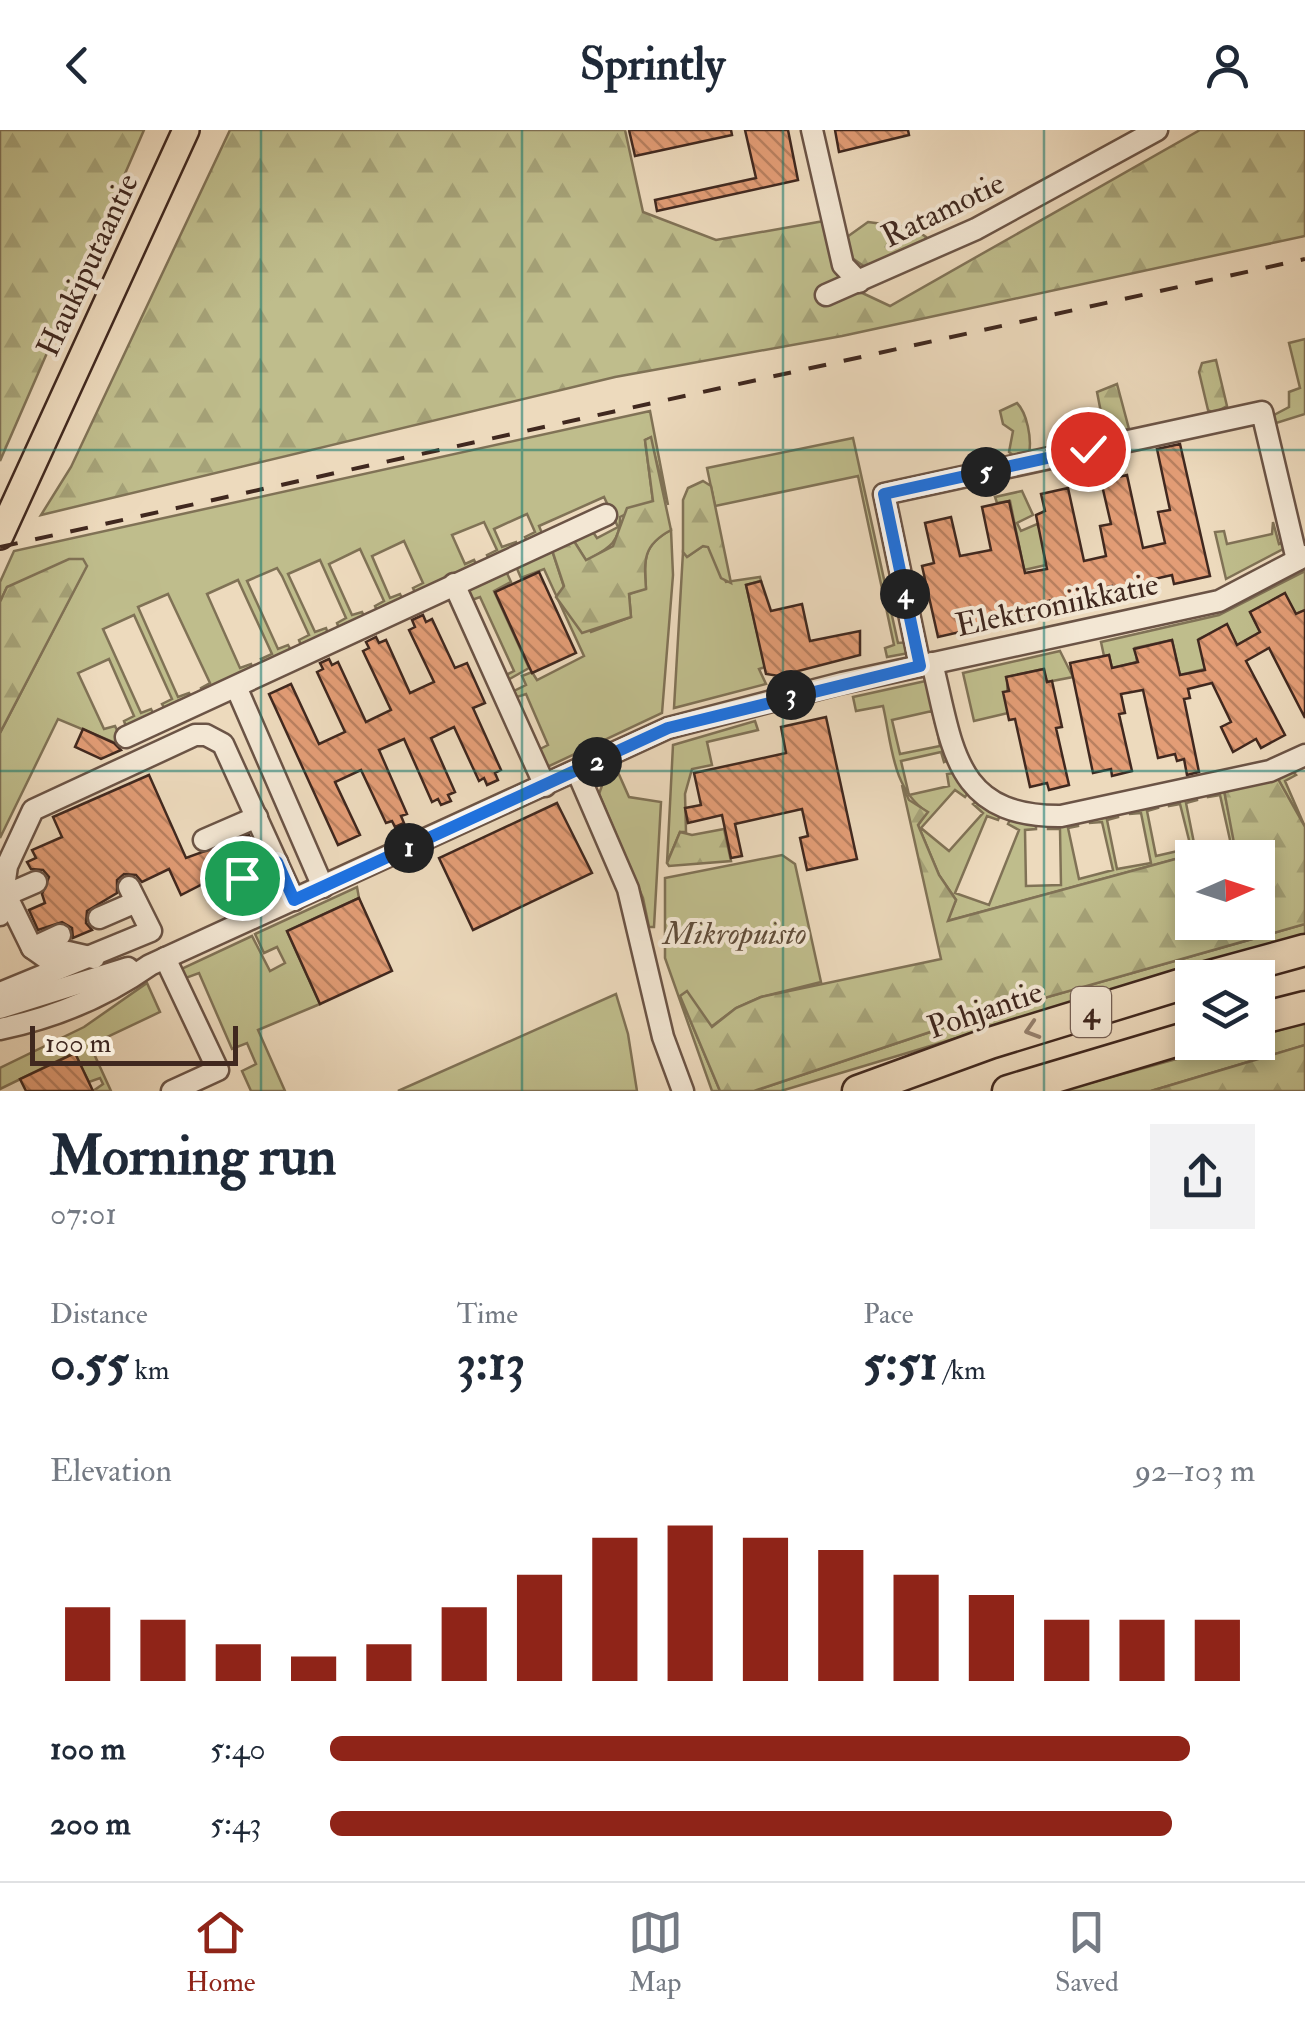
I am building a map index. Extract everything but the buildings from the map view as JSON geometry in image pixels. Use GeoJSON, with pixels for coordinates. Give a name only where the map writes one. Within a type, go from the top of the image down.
{"type":"FeatureCollection","features":[{"type":"Feature","properties":{"kind":"highway"},"geometry":{"type":"LineString","coordinates":[[1269,960],[1305,950]]}},
{"type":"Feature","properties":{"kind":"highway","name":"Pohjantie"},"geometry":{"type":"LineString","coordinates":[[858,1091],[990,1043],[1175,985]]}},
{"type":"Feature","properties":{"kind":"highway"},"geometry":{"type":"LineString","coordinates":[[1275,1015],[1305,1007]]}},
{"type":"Feature","properties":{"kind":"highway","name":"4"},"geometry":{"type":"LineString","coordinates":[[1008,1091],[1175,1041]]}},
{"type":"Feature","properties":{"kind":"highway"},"geometry":{"type":"LineString","coordinates":[[833,1091],[990,1043]]}},
{"type":"Feature","properties":{"kind":"main road","name":"Haukiputaantie"},"geometry":{"type":"LineString","coordinates":[[0,536],[186,130]]}},
{"type":"Feature","properties":{"kind":"street"},"geometry":{"type":"LineString","coordinates":[[812,130],[843,265],[859,282]]}},
{"type":"Feature","properties":{"kind":"street","name":"Ratamotie"},"geometry":{"type":"LineString","coordinates":[[826,295],[976,229],[1153,131]]}},
{"type":"Feature","properties":{"kind":"street"},"geometry":{"type":"LineString","coordinates":[[1301,558],[1262,412],[884,494],[948,737],[967,782],[998,805],[1034,816],[1062,816],[1270,771],[1305,755]]}},
{"type":"Feature","properties":{"kind":"street"},"geometry":{"type":"LineString","coordinates":[[126,737],[237,689],[606,514]]}},
{"type":"Feature","properties":{"kind":"street","name":"Elektroniikkatie"},"geometry":{"type":"LineString","coordinates":[[1,1011],[124,968],[158,962],[323,887],[365,880],[545,786],[668,728],[926,665],[1218,601],[1301,558]]}},
{"type":"Feature","properties":{"kind":"street"},"geometry":{"type":"LineString","coordinates":[[454,584],[545,786]]}},
{"type":"Feature","properties":{"kind":"street"},"geometry":{"type":"LineString","coordinates":[[237,689],[323,887]]}},
{"type":"Feature","properties":{"kind":"street"},"geometry":{"type":"LineString","coordinates":[[94,958],[68,952],[49,960],[32,948],[3,905],[7,866],[32,810],[181,739],[206,734],[223,744],[294,900]]}},
{"type":"Feature","properties":{"kind":"street"},"geometry":{"type":"LineString","coordinates":[[577,772],[628,889],[663,1037],[683,1091]]}},
{"type":"Feature","properties":{"kind":"street"},"geometry":{"type":"LineString","coordinates":[[218,837],[257,818]]}},
{"type":"Feature","properties":{"kind":"street"},"geometry":{"type":"LineString","coordinates":[[218,889],[241,874],[277,862]]}},
{"type":"Feature","properties":{"kind":"street"},"geometry":{"type":"LineString","coordinates":[[3,905],[36,882]]}},
{"type":"Feature","properties":{"kind":"street"},"geometry":{"type":"LineString","coordinates":[[1,1011],[151,931],[133,895],[99,918]]}},
{"type":"Feature","properties":{"kind":"street"},"geometry":{"type":"LineString","coordinates":[[32,948],[60,935]]}},
{"type":"Feature","properties":{"kind":"street"},"geometry":{"type":"LineString","coordinates":[[158,962],[218,1070],[172,1091]]}},
{"type":"Feature","properties":{"kind":"green space"},"geometry":{"type":"Polygon","coordinates":[[[0,130],[144,130],[0,461],[0,130]]]}},
{"type":"Feature","properties":{"kind":"green space"},"geometry":{"type":"Polygon","coordinates":[[[230,130],[625,130],[643,212],[716,240],[824,221],[841,283],[890,306],[1200,130],[1305,130],[1305,236],[842,336],[615,377],[41,515],[71,467],[230,130]]]}},
{"type":"Feature","properties":{"kind":"green space"},"geometry":{"type":"Polygon","coordinates":[[[868,222],[913,228],[926,237],[923,244],[868,269],[852,258],[847,237],[868,222]]]}},
{"type":"Feature","properties":{"kind":"green space"},"geometry":{"type":"Polygon","coordinates":[[[1305,339],[1305,414],[1273,424],[1274,415],[1289,407],[1289,392],[1300,388],[1289,343],[1305,339]]]}},
{"type":"Feature","properties":{"kind":"green space"},"geometry":{"type":"Polygon","coordinates":[[[1216,360],[1227,406],[1214,413],[1208,410],[1199,372],[1202,363],[1216,360]]]}},
{"type":"Feature","properties":{"kind":"green space"},"geometry":{"type":"Polygon","coordinates":[[[1117,384],[1129,429],[1105,433],[1097,392],[1117,384]]]}},
{"type":"Feature","properties":{"kind":"green space"},"geometry":{"type":"Polygon","coordinates":[[[1017,403],[1026,420],[1030,447],[1029,453],[1015,457],[1009,452],[1013,431],[1003,424],[1000,411],[1017,403]]]}},
{"type":"Feature","properties":{"kind":"green space"},"geometry":{"type":"Polygon","coordinates":[[[650,411],[668,505],[650,438],[645,440],[653,501],[620,517],[620,526],[615,539],[586,561],[572,538],[591,529],[597,538],[618,527],[604,497],[539,526],[544,538],[529,545],[525,537],[535,532],[527,514],[494,529],[502,547],[516,542],[519,549],[490,562],[487,555],[497,550],[484,522],[452,535],[465,564],[474,560],[478,568],[416,595],[413,588],[423,583],[404,541],[372,556],[390,598],[400,594],[404,602],[378,613],[375,606],[384,601],[360,549],[329,564],[352,615],[362,612],[366,620],[340,631],[337,623],[346,618],[320,560],[288,574],[315,632],[326,628],[329,636],[302,648],[299,640],[309,635],[277,568],[247,581],[278,649],[288,645],[292,652],[264,666],[261,659],[272,654],[238,580],[207,594],[240,668],[251,664],[254,671],[203,694],[201,688],[210,683],[168,594],[138,607],[178,697],[189,693],[193,699],[166,711],[162,704],[172,699],[134,615],[103,629],[141,713],[151,709],[155,717],[127,729],[124,721],[134,716],[109,659],[78,673],[104,729],[115,726],[125,747],[58,719],[0,838],[0,733],[86,567],[7,587],[0,602],[0,582],[14,551],[650,411]]]}},
{"type":"Feature","properties":{"kind":"green space"},"geometry":{"type":"Polygon","coordinates":[[[651,437],[671,530],[650,547],[646,589],[629,594],[631,617],[582,633],[556,597],[564,586],[551,547],[572,538],[586,560],[613,546],[627,508],[653,501],[645,440],[651,437]]]}},
{"type":"Feature","properties":{"kind":"green space"},"geometry":{"type":"Polygon","coordinates":[[[853,438],[898,643],[909,642],[909,653],[887,657],[885,648],[894,645],[858,476],[715,506],[707,468],[853,438]]]}},
{"type":"Feature","properties":{"kind":"green space"},"geometry":{"type":"Polygon","coordinates":[[[703,481],[711,486],[731,583],[721,578],[708,547],[703,546],[687,557],[683,552],[683,500],[688,488],[703,481]]]}},
{"type":"Feature","properties":{"kind":"green space"},"geometry":{"type":"Polygon","coordinates":[[[1022,491],[1033,515],[1017,523],[1021,531],[1037,524],[1044,538],[1046,565],[1024,570],[1010,501],[997,503],[995,497],[1022,491]]]}},
{"type":"Feature","properties":{"kind":"green space"},"geometry":{"type":"Polygon","coordinates":[[[1273,522],[1279,544],[1284,542],[1285,548],[1226,579],[1215,532],[1224,531],[1227,544],[1272,534],[1273,522]]]}},
{"type":"Feature","properties":{"kind":"green space"},"geometry":{"type":"Polygon","coordinates":[[[671,530],[673,575],[662,713],[545,768],[538,750],[548,745],[526,694],[514,698],[512,692],[526,685],[522,676],[532,672],[537,680],[584,656],[544,569],[521,578],[515,564],[551,547],[564,587],[591,632],[631,617],[629,594],[646,588],[650,547],[671,530]]]}},
{"type":"Feature","properties":{"kind":"green space"},"geometry":{"type":"Polygon","coordinates":[[[703,546],[709,547],[726,582],[760,577],[761,581],[746,585],[765,667],[759,669],[766,684],[674,708],[683,552],[688,556],[703,546]]]}},
{"type":"Feature","properties":{"kind":"green space"},"geometry":{"type":"Polygon","coordinates":[[[69,559],[83,559],[87,566],[0,733],[0,602],[7,587],[69,559]]]}},
{"type":"Feature","properties":{"kind":"green space"},"geometry":{"type":"Polygon","coordinates":[[[506,571],[511,582],[494,591],[529,668],[506,681],[504,676],[514,671],[480,597],[469,601],[467,593],[471,586],[506,571]]]}},
{"type":"Feature","properties":{"kind":"green space"},"geometry":{"type":"Polygon","coordinates":[[[1305,571],[1305,610],[1296,614],[1284,594],[1250,612],[1260,632],[1237,645],[1227,625],[1199,639],[1205,669],[1180,675],[1172,640],[1135,648],[1137,662],[1112,668],[1109,655],[1104,656],[1101,642],[1219,615],[1305,571]]]}},
{"type":"Feature","properties":{"kind":"green space"},"geometry":{"type":"Polygon","coordinates":[[[1060,651],[1073,677],[1047,682],[1043,669],[1007,677],[1008,713],[974,721],[963,673],[1060,651]]]}},
{"type":"Feature","properties":{"kind":"green space"},"geometry":{"type":"Polygon","coordinates":[[[930,680],[939,721],[935,723],[932,711],[892,720],[900,754],[940,746],[938,735],[942,734],[949,760],[944,762],[941,752],[901,761],[909,794],[895,765],[883,706],[856,711],[853,697],[930,680]]]}},
{"type":"Feature","properties":{"kind":"green space"},"geometry":{"type":"Polygon","coordinates":[[[755,721],[758,730],[707,742],[712,765],[692,769],[685,794],[686,832],[680,832],[667,863],[673,745],[755,721]]]}},
{"type":"Feature","properties":{"kind":"green space"},"geometry":{"type":"Polygon","coordinates":[[[617,770],[629,797],[661,802],[654,927],[649,927],[643,898],[599,794],[604,780],[617,770]]]}},
{"type":"Feature","properties":{"kind":"green space"},"geometry":{"type":"Polygon","coordinates":[[[1291,770],[1296,775],[1285,781],[1305,827],[1278,779],[1224,790],[1234,840],[1230,840],[1220,795],[1208,797],[1207,790],[1291,770]]]}},
{"type":"Feature","properties":{"kind":"green space"},"geometry":{"type":"Polygon","coordinates":[[[954,773],[968,793],[965,797],[955,790],[921,828],[949,851],[983,813],[973,804],[977,801],[1000,815],[998,820],[987,816],[955,893],[989,905],[1019,830],[1008,824],[1011,818],[1036,824],[1036,829],[1025,830],[1026,886],[1061,885],[1060,829],[1048,829],[1048,824],[1077,819],[1078,826],[1068,828],[1079,879],[1113,870],[1102,822],[1090,823],[1089,816],[1117,811],[1118,817],[1107,820],[1117,869],[1151,863],[1141,813],[1130,814],[1128,808],[1156,801],[1158,808],[1147,811],[1156,856],[1175,852],[1175,859],[947,921],[956,900],[939,875],[918,825],[927,812],[910,795],[949,786],[947,774],[954,773]]]}},
{"type":"Feature","properties":{"kind":"green space"},"geometry":{"type":"Polygon","coordinates":[[[1278,779],[1305,827],[1305,924],[1275,933],[1275,840],[1233,840],[1224,790],[1278,779]]]}},
{"type":"Feature","properties":{"kind":"green space"},"geometry":{"type":"Polygon","coordinates":[[[902,785],[909,800],[928,812],[918,825],[939,875],[956,900],[948,921],[1175,859],[1175,940],[1249,940],[963,1021],[754,1091],[720,1091],[680,996],[687,991],[712,1027],[736,1008],[761,997],[941,959],[902,785]]]}},
{"type":"Feature","properties":{"kind":"green space"},"geometry":{"type":"Polygon","coordinates":[[[1196,793],[1197,800],[1186,803],[1193,840],[1189,840],[1180,804],[1169,806],[1168,799],[1196,793]]]}},
{"type":"Feature","properties":{"kind":"green space"},"geometry":{"type":"Polygon","coordinates":[[[724,829],[731,861],[669,866],[667,863],[680,832],[692,835],[724,829]]]}},
{"type":"Feature","properties":{"kind":"green space","name":"Mikropuisto"},"geometry":{"type":"Polygon","coordinates":[[[782,855],[795,864],[821,982],[761,997],[736,1008],[711,1027],[680,996],[720,1091],[712,1091],[665,958],[665,878],[782,855]]]}},
{"type":"Feature","properties":{"kind":"green space"},"geometry":{"type":"Polygon","coordinates":[[[357,887],[359,898],[287,931],[320,1004],[258,1030],[285,1091],[251,1091],[242,1071],[256,1064],[247,1043],[232,1049],[199,973],[183,979],[179,970],[252,936],[270,971],[285,963],[277,947],[264,953],[255,934],[357,887]]]}},
{"type":"Feature","properties":{"kind":"green space"},"geometry":{"type":"Polygon","coordinates":[[[1305,924],[1305,940],[1227,960],[1178,960],[1249,940],[1275,940],[1275,933],[1305,924]]]}},
{"type":"Feature","properties":{"kind":"green space"},"geometry":{"type":"Polygon","coordinates":[[[1175,961],[1175,974],[781,1091],[754,1091],[963,1021],[1175,961]]]}},
{"type":"Feature","properties":{"kind":"green space"},"geometry":{"type":"Polygon","coordinates":[[[147,983],[160,1012],[90,1045],[111,1091],[93,1091],[103,1084],[100,1078],[89,1082],[74,1053],[0,1089],[0,1068],[84,1027],[147,983]]]}},
{"type":"Feature","properties":{"kind":"green space"},"geometry":{"type":"Polygon","coordinates":[[[616,994],[628,1034],[637,1091],[398,1091],[616,994]]]}},
{"type":"Feature","properties":{"kind":"green space"},"geometry":{"type":"Polygon","coordinates":[[[1305,1023],[1305,1045],[1275,1054],[1275,1031],[1305,1023]]]}},
{"type":"Feature","properties":{"kind":"green space"},"geometry":{"type":"Polygon","coordinates":[[[1305,1045],[1305,1091],[1151,1091],[1255,1060],[1275,1060],[1275,1054],[1305,1045]]]}},
{"type":"Feature","properties":{"kind":"green space"},"geometry":{"type":"Polygon","coordinates":[[[1175,1059],[1255,1060],[1151,1091],[1061,1091],[1175,1059]]]}},
{"type":"Feature","properties":{"kind":"railway"},"geometry":{"type":"LineString","coordinates":[[0,547],[1305,259]]}},
{"type":"Feature","properties":{"kind":"route"},"geometry":{"type":"LineString","coordinates":[[242,878],[277,862],[294,900],[668,728],[920,666],[884,494],[1088,449]]}}]}
